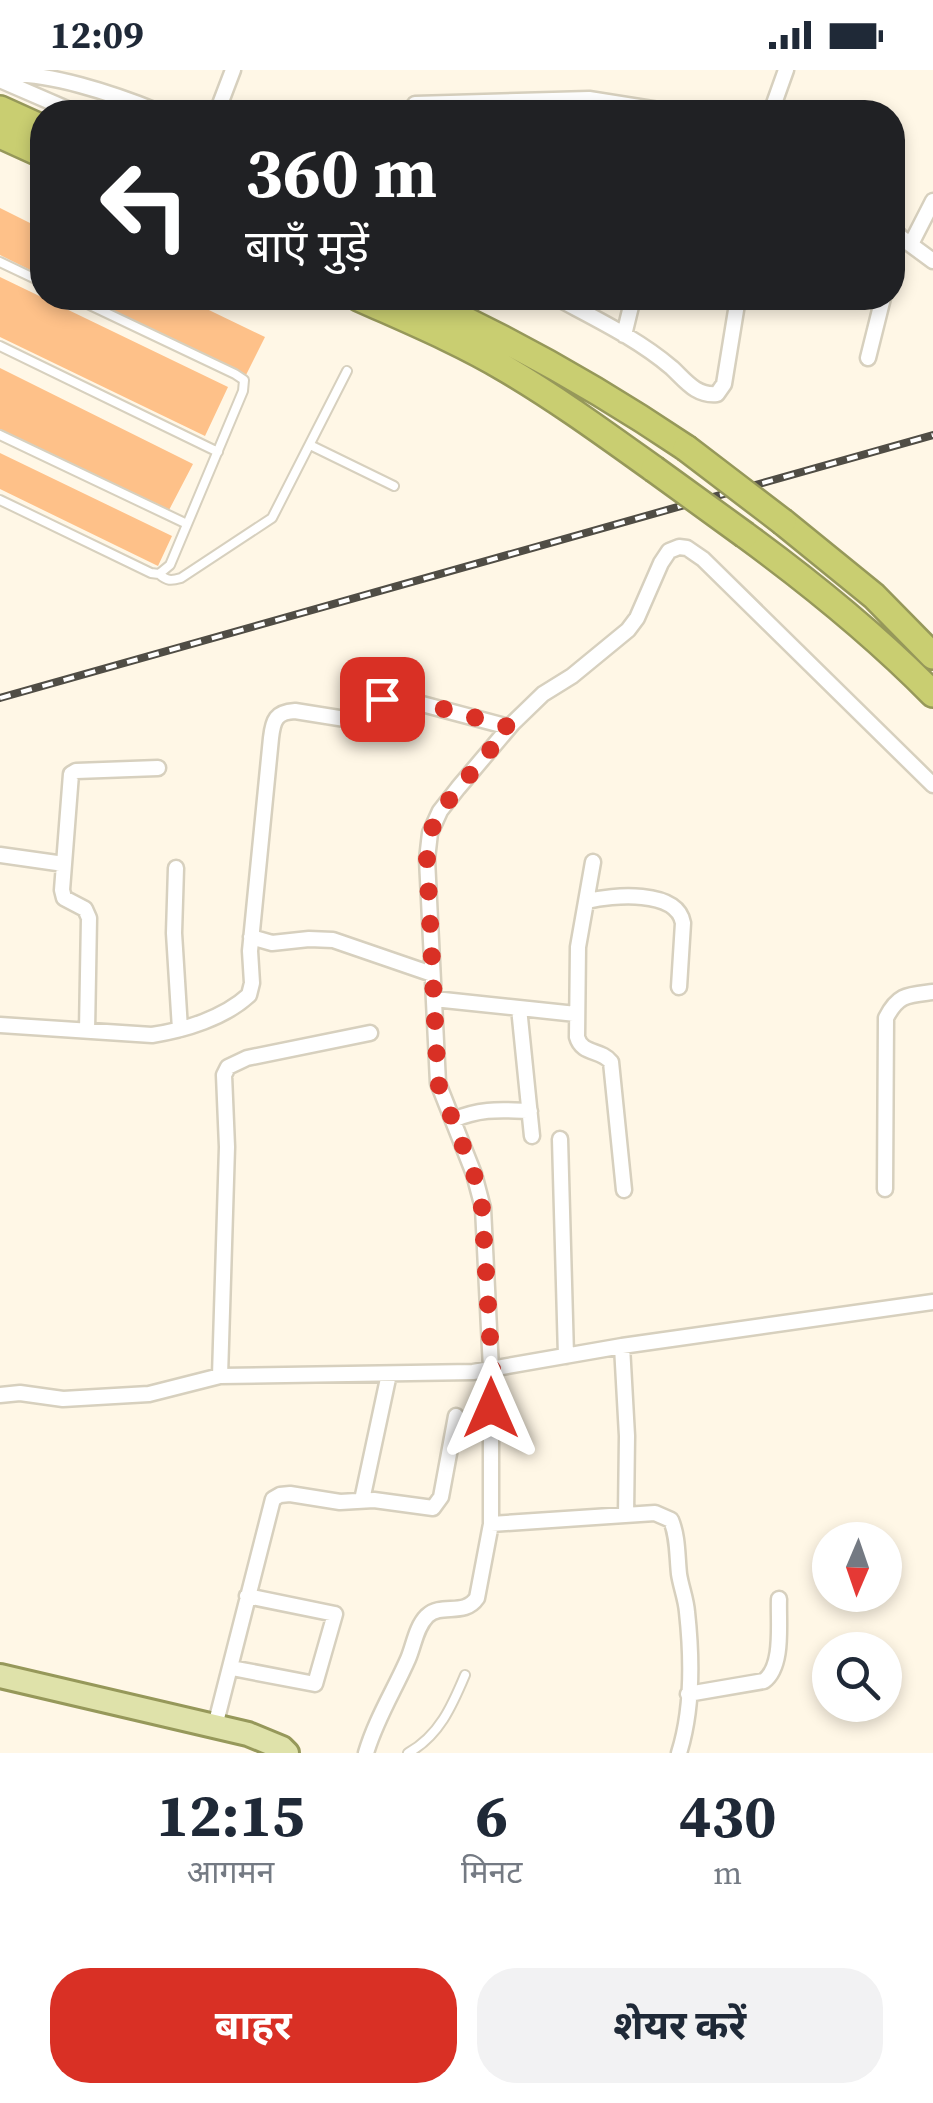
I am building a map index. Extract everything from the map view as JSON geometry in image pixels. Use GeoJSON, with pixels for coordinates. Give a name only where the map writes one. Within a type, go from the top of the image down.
{"type":"FeatureCollection","features":[{"type":"Feature","properties":{"kind":"highway"},"geometry":{"type":"LineString","coordinates":[[0,109],[30,123]]}},
{"type":"Feature","properties":{"kind":"highway"},"geometry":{"type":"LineString","coordinates":[[0,135],[30,149]]}},
{"type":"Feature","properties":{"kind":"highway"},"geometry":{"type":"LineString","coordinates":[[385,310],[504,368],[568,408],[802,576],[862,625],[933,694]]}},
{"type":"Feature","properties":{"kind":"highway"},"geometry":{"type":"LineString","coordinates":[[454,310],[619,402],[686,448],[874,596],[933,656]]}},
{"type":"Feature","properties":{"kind":"main road"},"geometry":{"type":"LineString","coordinates":[[0,1676],[248,1734],[287,1753]]}},
{"type":"Feature","properties":{"kind":"street"},"geometry":{"type":"LineString","coordinates":[[222,100],[234,70]]}},
{"type":"Feature","properties":{"kind":"street"},"geometry":{"type":"LineString","coordinates":[[775,100],[786,70]]}},
{"type":"Feature","properties":{"kind":"street"},"geometry":{"type":"LineString","coordinates":[[48,100],[0,78],[4,72],[63,75],[128,100]]}},
{"type":"Feature","properties":{"kind":"street"},"geometry":{"type":"LineString","coordinates":[[905,232],[933,201]]}},
{"type":"Feature","properties":{"kind":"street"},"geometry":{"type":"LineString","coordinates":[[905,240],[933,261]]}},
{"type":"Feature","properties":{"kind":"street"},"geometry":{"type":"LineString","coordinates":[[579,310],[649,350],[696,391],[708,395],[717,394],[724,384],[736,310]]}},
{"type":"Feature","properties":{"kind":"street"},"geometry":{"type":"LineString","coordinates":[[624,335],[630,310]]}},
{"type":"Feature","properties":{"kind":"street"},"geometry":{"type":"LineString","coordinates":[[868,358],[880,310]]}},
{"type":"Feature","properties":{"kind":"street"},"geometry":{"type":"LineString","coordinates":[[366,1753],[378,1716],[426,1618],[438,1610],[472,1606],[491,1524],[492,1369],[482,1208],[474,1174],[438,1083],[427,859],[430,833],[440,811],[509,727],[543,694],[572,676],[628,630],[661,563],[669,551],[679,547],[703,559],[933,785]]}},
{"type":"Feature","properties":{"kind":"street"},"geometry":{"type":"LineString","coordinates":[[0,1024],[152,1035],[180,1029],[250,995],[250,951],[270,738],[278,715],[295,711],[364,722],[374,716],[388,695],[509,727]]}},
{"type":"Feature","properties":{"kind":"street"},"geometry":{"type":"LineString","coordinates":[[87,1030],[89,918],[85,910],[64,898],[72,774],[158,768]]}},
{"type":"Feature","properties":{"kind":"street"},"geometry":{"type":"LineString","coordinates":[[0,855],[64,864]]}},
{"type":"Feature","properties":{"kind":"street"},"geometry":{"type":"LineString","coordinates":[[594,862],[578,947],[578,1044],[612,1062],[624,1190]]}},
{"type":"Feature","properties":{"kind":"street"},"geometry":{"type":"LineString","coordinates":[[176,868],[174,933],[180,1029]]}},
{"type":"Feature","properties":{"kind":"street"},"geometry":{"type":"LineString","coordinates":[[586,900],[609,896],[652,898],[676,909],[683,923],[678,987]]}},
{"type":"Feature","properties":{"kind":"street"},"geometry":{"type":"LineString","coordinates":[[252,938],[272,942],[333,940],[432,974]]}},
{"type":"Feature","properties":{"kind":"street"},"geometry":{"type":"LineString","coordinates":[[885,1188],[886,1018],[899,999],[933,992]]}},
{"type":"Feature","properties":{"kind":"street"},"geometry":{"type":"LineString","coordinates":[[434,999],[576,1014]]}},
{"type":"Feature","properties":{"kind":"street"},"geometry":{"type":"LineString","coordinates":[[519,1008],[532,1136]]}},
{"type":"Feature","properties":{"kind":"street"},"geometry":{"type":"LineString","coordinates":[[220,1376],[227,1147],[224,1074],[228,1067],[247,1058],[370,1033]]}},
{"type":"Feature","properties":{"kind":"street"},"geometry":{"type":"LineString","coordinates":[[453,1120],[486,1110],[530,1111]]}},
{"type":"Feature","properties":{"kind":"street"},"geometry":{"type":"LineString","coordinates":[[560,1139],[566,1356]]}},
{"type":"Feature","properties":{"kind":"street"},"geometry":{"type":"LineString","coordinates":[[0,1396],[20,1392],[63,1399],[149,1394],[220,1376],[472,1372],[622,1346],[933,1302]]}},
{"type":"Feature","properties":{"kind":"street"},"geometry":{"type":"LineString","coordinates":[[622,1346],[626,1515]]}},
{"type":"Feature","properties":{"kind":"street"},"geometry":{"type":"LineString","coordinates":[[362,1500],[388,1374]]}},
{"type":"Feature","properties":{"kind":"street"},"geometry":{"type":"LineString","coordinates":[[215,1726],[272,1499],[290,1494],[340,1502],[387,1502],[427,1509],[437,1506],[456,1416]]}},
{"type":"Feature","properties":{"kind":"street"},"geometry":{"type":"LineString","coordinates":[[491,1524],[654,1513],[666,1516],[673,1524],[690,1655],[685,1735],[680,1753]]}},
{"type":"Feature","properties":{"kind":"street"},"geometry":{"type":"LineString","coordinates":[[237,1669],[315,1684],[336,1614],[247,1596]]}},
{"type":"Feature","properties":{"kind":"street"},"geometry":{"type":"LineString","coordinates":[[688,1694],[764,1680],[773,1674],[777,1664],[779,1599]]}},
{"type":"Feature","properties":{"kind":"lane"},"geometry":{"type":"LineString","coordinates":[[0,262],[30,276]]}},
{"type":"Feature","properties":{"kind":"lane"},"geometry":{"type":"LineString","coordinates":[[100,310],[244,380],[243,391],[170,565],[159,574]]}},
{"type":"Feature","properties":{"kind":"lane"},"geometry":{"type":"LineString","coordinates":[[0,346],[218,452]]}},
{"type":"Feature","properties":{"kind":"lane"},"geometry":{"type":"LineString","coordinates":[[0,513],[2,501],[166,580],[180,578],[264,525],[277,511],[347,371]]}},
{"type":"Feature","properties":{"kind":"lane"},"geometry":{"type":"LineString","coordinates":[[0,434],[187,524]]}},
{"type":"Feature","properties":{"kind":"lane"},"geometry":{"type":"LineString","coordinates":[[310,444],[394,486]]}},
{"type":"Feature","properties":{"kind":"lane"},"geometry":{"type":"LineString","coordinates":[[408,1753],[422,1746],[447,1716],[466,1676]]}},
{"type":"Feature","properties":{"kind":"building"},"geometry":{"type":"Polygon","coordinates":[[[0,208],[30,223],[30,270],[0,255],[0,208]]]}},
{"type":"Feature","properties":{"kind":"building"},"geometry":{"type":"Polygon","coordinates":[[[0,277],[30,291],[30,310],[68,310],[228,387],[205,436],[0,337],[0,277]]]}},
{"type":"Feature","properties":{"kind":"building"},"geometry":{"type":"Polygon","coordinates":[[[112,310],[209,310],[265,337],[246,375],[112,310]]]}},
{"type":"Feature","properties":{"kind":"building"},"geometry":{"type":"Polygon","coordinates":[[[0,368],[193,464],[168,512],[0,429],[0,368]]]}},
{"type":"Feature","properties":{"kind":"building"},"geometry":{"type":"Polygon","coordinates":[[[0,453],[172,536],[158,566],[0,489],[0,453]]]}},
{"type":"Feature","properties":{"kind":"railway"},"geometry":{"type":"LineString","coordinates":[[0,698],[933,435]]}},
{"type":"Feature","properties":{"kind":"route"},"geometry":{"type":"LineString","coordinates":[[382,699],[397,696],[509,727],[440,811],[430,833],[427,859],[438,1083],[474,1174],[482,1208],[491,1408]]}}]}
